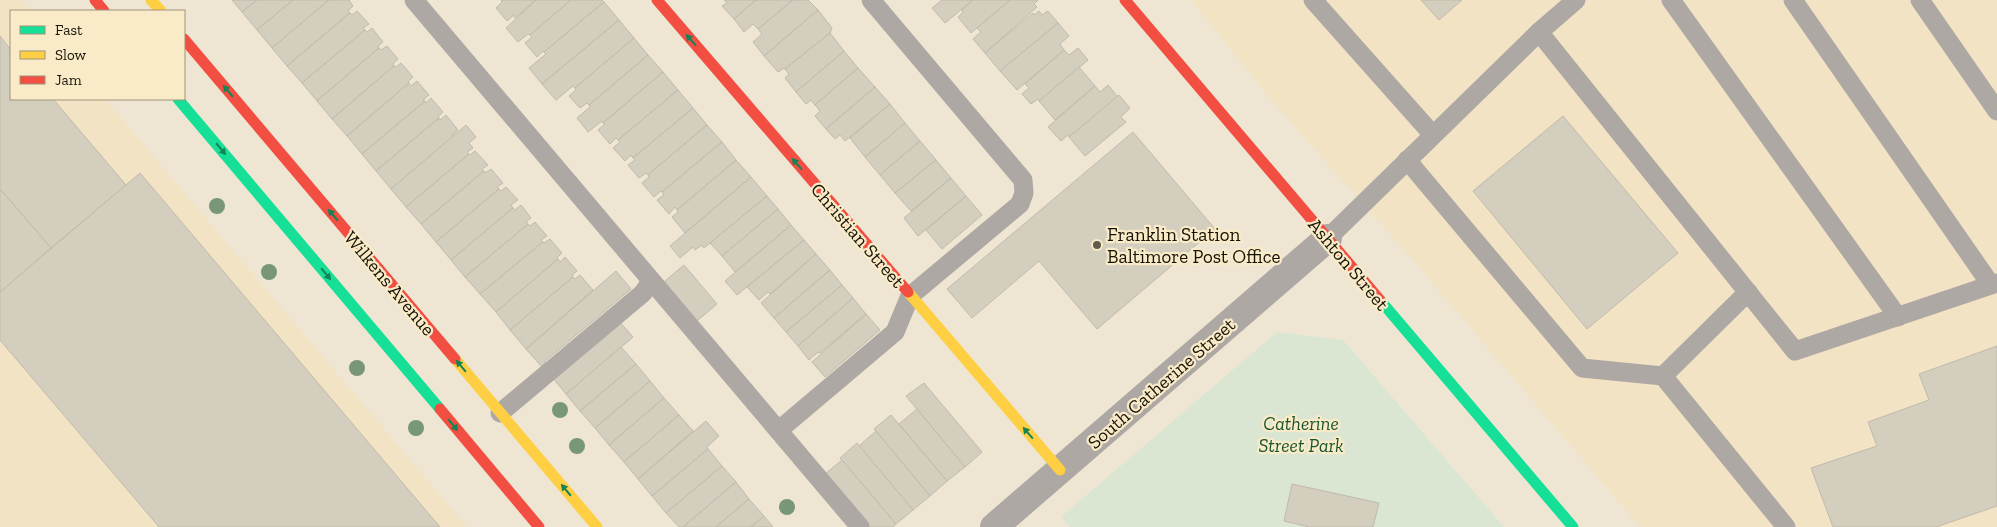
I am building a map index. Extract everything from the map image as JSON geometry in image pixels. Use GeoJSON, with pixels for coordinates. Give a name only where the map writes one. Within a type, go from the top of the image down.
{"type":"FeatureCollection","features":[{"type":"Feature","properties":{"kind":"street"},"geometry":{"type":"LineString","coordinates":[[95,0],[103,10]]}},
{"type":"Feature","properties":{"kind":"street"},"geometry":{"type":"LineString","coordinates":[[151,0],[159,10]]}},
{"type":"Feature","properties":{"kind":"street","name":"Christian Street"},"geometry":{"type":"LineString","coordinates":[[657,0],[1060,470]]}},
{"type":"Feature","properties":{"kind":"street","name":"Ashton Street"},"geometry":{"type":"LineString","coordinates":[[1125,0],[1573,527]]}},
{"type":"Feature","properties":{"kind":"street","name":"Wilkens Avenue"},"geometry":{"type":"LineString","coordinates":[[185,40],[597,527]]}},
{"type":"Feature","properties":{"kind":"street"},"geometry":{"type":"LineString","coordinates":[[179,100],[540,527]]}},
{"type":"Feature","properties":{"kind":"street","name":"South Catherine Street"},"geometry":{"type":"LineString","coordinates":[[994,527],[1328,238]]}},
{"type":"Feature","properties":{"kind":"lane"},"geometry":{"type":"LineString","coordinates":[[414,0],[860,527]]}},
{"type":"Feature","properties":{"kind":"lane"},"geometry":{"type":"LineString","coordinates":[[779,430],[895,332],[910,296],[1020,204],[1024,193],[1023,180],[871,0]]}},
{"type":"Feature","properties":{"kind":"lane"},"geometry":{"type":"LineString","coordinates":[[1313,0],[1433,135]]}},
{"type":"Feature","properties":{"kind":"lane"},"geometry":{"type":"LineString","coordinates":[[1328,238],[1539,32],[1576,0]]}},
{"type":"Feature","properties":{"kind":"lane"},"geometry":{"type":"LineString","coordinates":[[1671,0],[1898,317]]}},
{"type":"Feature","properties":{"kind":"lane"},"geometry":{"type":"LineString","coordinates":[[1539,32],[1795,351],[1994,284],[1793,0]]}},
{"type":"Feature","properties":{"kind":"lane"},"geometry":{"type":"LineString","coordinates":[[1920,0],[1997,111]]}},
{"type":"Feature","properties":{"kind":"lane"},"geometry":{"type":"LineString","coordinates":[[1407,160],[1582,368],[1663,376],[1786,527]]}},
{"type":"Feature","properties":{"kind":"lane"},"geometry":{"type":"LineString","coordinates":[[500,413],[643,293],[651,281]]}},
{"type":"Feature","properties":{"kind":"lane"},"geometry":{"type":"LineString","coordinates":[[1663,376],[1748,292]]}},
{"type":"Feature","properties":{"kind":"shaded area"},"geometry":{"type":"Polygon","coordinates":[[[0,0],[21,0],[30,10],[10,10],[10,100],[106,100],[467,527],[0,527],[0,0]]]}},
{"type":"Feature","properties":{"kind":"shaded area"},"geometry":{"type":"Polygon","coordinates":[[[1191,0],[1997,0],[1997,527],[1640,527],[1413,260],[1273,102],[1191,0]]]}},
{"type":"Feature","properties":{"kind":"green space","name":"Catherine Street Park"},"geometry":{"type":"Polygon","coordinates":[[[1277,332],[1343,340],[1504,527],[1070,527],[1061,517],[1277,332]]]}},
{"type":"Feature","properties":{"kind":"building"},"geometry":{"type":"Polygon","coordinates":[[[232,0],[257,0],[242,12],[232,0]]]}},
{"type":"Feature","properties":{"kind":"building"},"geometry":{"type":"Polygon","coordinates":[[[257,0],[293,0],[257,30],[242,12],[257,0]]]}},
{"type":"Feature","properties":{"kind":"building"},"geometry":{"type":"Polygon","coordinates":[[[293,0],[329,0],[272,48],[257,30],[293,0]]]}},
{"type":"Feature","properties":{"kind":"building"},"geometry":{"type":"Polygon","coordinates":[[[329,0],[349,0],[353,6],[348,11],[350,13],[287,66],[272,48],[329,0]]]}},
{"type":"Feature","properties":{"kind":"building"},"geometry":{"type":"Polygon","coordinates":[[[501,0],[536,0],[515,18],[514,15],[507,21],[496,8],[502,2],[501,0]]]}},
{"type":"Feature","properties":{"kind":"building"},"geometry":{"type":"Polygon","coordinates":[[[536,0],[571,0],[530,35],[528,34],[518,42],[506,28],[536,0]]]}},
{"type":"Feature","properties":{"kind":"building"},"geometry":{"type":"Polygon","coordinates":[[[571,0],[602,0],[604,2],[537,57],[525,43],[532,37],[530,35],[571,0]]]}},
{"type":"Feature","properties":{"kind":"building"},"geometry":{"type":"Polygon","coordinates":[[[724,0],[756,0],[734,19],[722,6],[727,3],[724,0]]]}},
{"type":"Feature","properties":{"kind":"building"},"geometry":{"type":"Polygon","coordinates":[[[756,0],[793,0],[758,29],[753,24],[744,32],[734,19],[756,0]]]}},
{"type":"Feature","properties":{"kind":"building"},"geometry":{"type":"Polygon","coordinates":[[[793,0],[808,0],[818,10],[764,56],[753,42],[762,34],[758,29],[793,0]]]}},
{"type":"Feature","properties":{"kind":"building"},"geometry":{"type":"Polygon","coordinates":[[[942,0],[973,0],[945,23],[932,8],[942,0]]]}},
{"type":"Feature","properties":{"kind":"building"},"geometry":{"type":"Polygon","coordinates":[[[973,0],[1010,0],[971,33],[958,17],[963,12],[962,10],[973,0]]]}},
{"type":"Feature","properties":{"kind":"building"},"geometry":{"type":"Polygon","coordinates":[[[1010,0],[1038,0],[1034,4],[1037,7],[985,53],[973,39],[981,32],[977,28],[1010,0]]]}},
{"type":"Feature","properties":{"kind":"building"},"geometry":{"type":"Polygon","coordinates":[[[1421,0],[1462,0],[1439,20],[1421,0]]]}},
{"type":"Feature","properties":{"kind":"building"},"geometry":{"type":"Polygon","coordinates":[[[604,2],[619,20],[542,84],[529,68],[546,54],[544,52],[604,2]]]}},
{"type":"Feature","properties":{"kind":"building"},"geometry":{"type":"Polygon","coordinates":[[[818,10],[832,28],[830,33],[785,69],[778,72],[764,56],[818,10]]]}},
{"type":"Feature","properties":{"kind":"building"},"geometry":{"type":"Polygon","coordinates":[[[357,11],[369,24],[363,28],[365,30],[302,83],[287,66],[350,13],[352,15],[357,11]]]}},
{"type":"Feature","properties":{"kind":"building"},"geometry":{"type":"Polygon","coordinates":[[[1039,11],[1042,15],[1048,11],[1058,23],[1000,71],[985,53],[1033,13],[1034,15],[1039,11]]]}},
{"type":"Feature","properties":{"kind":"building"},"geometry":{"type":"Polygon","coordinates":[[[619,20],[634,38],[575,88],[573,86],[556,100],[542,84],[619,20]]]}},
{"type":"Feature","properties":{"kind":"building"},"geometry":{"type":"Polygon","coordinates":[[[1058,23],[1069,36],[1060,44],[1064,50],[1017,90],[1000,71],[1058,23]]]}},
{"type":"Feature","properties":{"kind":"building"},"geometry":{"type":"Polygon","coordinates":[[[372,28],[383,42],[378,46],[379,48],[317,101],[302,83],[365,30],[367,32],[372,28]]]}},
{"type":"Feature","properties":{"kind":"building"},"geometry":{"type":"Polygon","coordinates":[[[830,33],[844,51],[796,92],[785,78],[789,74],[785,69],[830,33]]]}},
{"type":"Feature","properties":{"kind":"building"},"geometry":{"type":"Polygon","coordinates":[[[0,36],[10,49],[10,100],[54,100],[126,185],[51,248],[0,189],[0,36]]]}},
{"type":"Feature","properties":{"kind":"building"},"geometry":{"type":"Polygon","coordinates":[[[634,38],[648,55],[589,105],[587,103],[580,108],[569,96],[576,90],[575,88],[634,38]]]}},
{"type":"Feature","properties":{"kind":"building"},"geometry":{"type":"Polygon","coordinates":[[[387,46],[398,59],[393,64],[394,66],[332,119],[317,101],[379,48],[381,50],[387,46]]]}},
{"type":"Feature","properties":{"kind":"building"},"geometry":{"type":"Polygon","coordinates":[[[1078,48],[1088,60],[1039,101],[1038,99],[1031,104],[1022,94],[1029,88],[1025,84],[1064,50],[1069,55],[1078,48]]]}},
{"type":"Feature","properties":{"kind":"building"},"geometry":{"type":"Polygon","coordinates":[[[844,51],[858,68],[815,105],[811,100],[806,104],[796,92],[844,51]]]}},
{"type":"Feature","properties":{"kind":"building"},"geometry":{"type":"Polygon","coordinates":[[[648,55],[663,72],[603,123],[602,121],[588,132],[577,118],[590,107],[589,105],[648,55]]]}},
{"type":"Feature","properties":{"kind":"building"},"geometry":{"type":"Polygon","coordinates":[[[401,63],[413,77],[409,83],[347,136],[332,119],[394,66],[396,67],[401,63]]]}},
{"type":"Feature","properties":{"kind":"building"},"geometry":{"type":"Polygon","coordinates":[[[1079,67],[1095,86],[1055,120],[1039,101],[1079,67]]]}},
{"type":"Feature","properties":{"kind":"building"},"geometry":{"type":"Polygon","coordinates":[[[858,68],[875,87],[826,129],[815,116],[820,111],[815,105],[858,68]]]}},
{"type":"Feature","properties":{"kind":"building"},"geometry":{"type":"Polygon","coordinates":[[[663,72],[678,90],[618,140],[616,138],[610,144],[598,130],[605,124],[603,123],[663,72]]]}},
{"type":"Feature","properties":{"kind":"building"},"geometry":{"type":"Polygon","coordinates":[[[417,81],[429,95],[423,100],[425,101],[362,154],[347,136],[409,83],[411,86],[417,81]]]}},
{"type":"Feature","properties":{"kind":"building"},"geometry":{"type":"Polygon","coordinates":[[[1108,85],[1118,97],[1069,137],[1068,135],[1061,141],[1048,127],[1095,86],[1100,92],[1108,85]]]}},
{"type":"Feature","properties":{"kind":"building"},"geometry":{"type":"Polygon","coordinates":[[[875,87],[890,104],[845,141],[840,135],[835,139],[826,129],[875,87]]]}},
{"type":"Feature","properties":{"kind":"building"},"geometry":{"type":"Polygon","coordinates":[[[678,90],[693,108],[633,158],[631,155],[625,161],[613,148],[620,142],[618,140],[678,90]]]}},
{"type":"Feature","properties":{"kind":"building"},"geometry":{"type":"Polygon","coordinates":[[[1119,95],[1130,108],[1121,117],[1126,122],[1085,156],[1069,137],[1119,95]]]}},
{"type":"Feature","properties":{"kind":"building"},"geometry":{"type":"Polygon","coordinates":[[[431,98],[443,112],[439,118],[376,171],[362,154],[431,98]]]}},
{"type":"Feature","properties":{"kind":"building"},"geometry":{"type":"Polygon","coordinates":[[[890,104],[905,123],[865,157],[850,138],[890,104]]]}},
{"type":"Feature","properties":{"kind":"building"},"geometry":{"type":"Polygon","coordinates":[[[693,108],[707,125],[648,175],[646,173],[639,178],[628,165],[635,160],[633,158],[693,108]]]}},
{"type":"Feature","properties":{"kind":"building"},"geometry":{"type":"Polygon","coordinates":[[[446,115],[458,130],[452,135],[454,136],[391,189],[376,171],[439,118],[440,120],[446,115]]]}},
{"type":"Feature","properties":{"kind":"building"},"geometry":{"type":"Polygon","coordinates":[[[1563,116],[1678,253],[1587,329],[1473,191],[1563,116]]]}},
{"type":"Feature","properties":{"kind":"building"},"geometry":{"type":"Polygon","coordinates":[[[905,123],[920,141],[880,175],[865,157],[905,123]]]}},
{"type":"Feature","properties":{"kind":"building"},"geometry":{"type":"Polygon","coordinates":[[[466,125],[476,137],[469,143],[473,148],[467,152],[469,154],[406,207],[391,189],[466,125]]]}},
{"type":"Feature","properties":{"kind":"building"},"geometry":{"type":"Polygon","coordinates":[[[707,125],[722,142],[654,197],[642,183],[649,177],[648,175],[707,125]]]}},
{"type":"Feature","properties":{"kind":"building","name":"Franklin Station Baltimore Post Office"},"geometry":{"type":"Polygon","coordinates":[[[1133,132],[1215,229],[1097,329],[1039,261],[972,318],[947,289],[1133,132]]]}},
{"type":"Feature","properties":{"kind":"building"},"geometry":{"type":"Polygon","coordinates":[[[920,141],[936,160],[895,193],[880,175],[920,141]]]}},
{"type":"Feature","properties":{"kind":"building"},"geometry":{"type":"Polygon","coordinates":[[[722,142],[736,160],[677,210],[675,207],[669,214],[657,200],[664,195],[662,192],[722,142]]]}},
{"type":"Feature","properties":{"kind":"building"},"geometry":{"type":"Polygon","coordinates":[[[475,151],[488,165],[482,169],[484,171],[421,224],[406,207],[475,151]]]}},
{"type":"Feature","properties":{"kind":"building"},"geometry":{"type":"Polygon","coordinates":[[[736,160],[751,177],[685,233],[672,217],[678,212],[677,210],[736,160]]]}},
{"type":"Feature","properties":{"kind":"building"},"geometry":{"type":"Polygon","coordinates":[[[936,160],[951,178],[911,211],[895,193],[936,160]]]}},
{"type":"Feature","properties":{"kind":"building"},"geometry":{"type":"Polygon","coordinates":[[[491,169],[503,183],[497,187],[499,189],[436,242],[421,224],[484,171],[485,173],[491,169]]]}},
{"type":"Feature","properties":{"kind":"building"},"geometry":{"type":"Polygon","coordinates":[[[140,173],[440,527],[159,527],[0,340],[0,292],[140,173]]]}},
{"type":"Feature","properties":{"kind":"building"},"geometry":{"type":"Polygon","coordinates":[[[751,177],[767,196],[704,248],[702,245],[695,250],[693,247],[680,258],[670,246],[751,177]]]}},
{"type":"Feature","properties":{"kind":"building"},"geometry":{"type":"Polygon","coordinates":[[[951,178],[966,196],[918,236],[904,218],[951,178]]]}},
{"type":"Feature","properties":{"kind":"building"},"geometry":{"type":"Polygon","coordinates":[[[506,187],[518,200],[511,205],[513,208],[451,260],[436,242],[499,189],[501,191],[506,187]]]}},
{"type":"Feature","properties":{"kind":"building"},"geometry":{"type":"Polygon","coordinates":[[[0,189],[51,248],[0,292],[0,189]]]}},
{"type":"Feature","properties":{"kind":"building"},"geometry":{"type":"Polygon","coordinates":[[[767,196],[778,209],[722,256],[710,243],[767,196]]]}},
{"type":"Feature","properties":{"kind":"building"},"geometry":{"type":"Polygon","coordinates":[[[966,196],[982,215],[942,249],[926,230],[966,196]]]}},
{"type":"Feature","properties":{"kind":"building"},"geometry":{"type":"Polygon","coordinates":[[[521,205],[531,218],[526,222],[528,224],[465,277],[451,260],[513,208],[515,210],[521,205]]]}},
{"type":"Feature","properties":{"kind":"building"},"geometry":{"type":"Polygon","coordinates":[[[778,209],[791,225],[735,272],[722,256],[778,209]]]}},
{"type":"Feature","properties":{"kind":"building"},"geometry":{"type":"Polygon","coordinates":[[[535,222],[547,236],[541,240],[543,242],[480,294],[465,277],[528,224],[530,226],[535,222]]]}},
{"type":"Feature","properties":{"kind":"building"},"geometry":{"type":"Polygon","coordinates":[[[791,225],[804,240],[737,295],[725,281],[791,225]]]}},
{"type":"Feature","properties":{"kind":"building"},"geometry":{"type":"Polygon","coordinates":[[[550,239],[562,253],[558,259],[496,312],[480,294],[543,242],[550,239]]]}},
{"type":"Feature","properties":{"kind":"building"},"geometry":{"type":"Polygon","coordinates":[[[804,240],[816,254],[770,294],[768,292],[759,300],[747,287],[804,240]]]}},
{"type":"Feature","properties":{"kind":"building"},"geometry":{"type":"Polygon","coordinates":[[[816,254],[830,270],[774,318],[761,303],[816,254]]]}},
{"type":"Feature","properties":{"kind":"building"},"geometry":{"type":"Polygon","coordinates":[[[565,257],[577,271],[572,275],[573,277],[510,330],[496,312],[558,259],[560,262],[565,257]]]}},
{"type":"Feature","properties":{"kind":"building"},"geometry":{"type":"Polygon","coordinates":[[[684,265],[717,304],[691,326],[670,302],[665,281],[684,265]]]}},
{"type":"Feature","properties":{"kind":"building"},"geometry":{"type":"Polygon","coordinates":[[[830,270],[842,285],[786,332],[774,318],[830,270]]]}},
{"type":"Feature","properties":{"kind":"building"},"geometry":{"type":"Polygon","coordinates":[[[616,271],[631,289],[544,362],[546,364],[542,367],[526,349],[616,271]]]}},
{"type":"Feature","properties":{"kind":"building"},"geometry":{"type":"Polygon","coordinates":[[[580,275],[593,290],[526,349],[510,330],[573,277],[575,279],[580,275]]]}},
{"type":"Feature","properties":{"kind":"building"},"geometry":{"type":"Polygon","coordinates":[[[842,285],[853,298],[798,346],[786,332],[842,285]]]}},
{"type":"Feature","properties":{"kind":"building"},"geometry":{"type":"Polygon","coordinates":[[[853,298],[866,314],[809,360],[798,346],[853,298]]]}},
{"type":"Feature","properties":{"kind":"building"},"geometry":{"type":"Polygon","coordinates":[[[866,314],[880,330],[825,377],[812,362],[866,314]]]}},
{"type":"Feature","properties":{"kind":"building"},"geometry":{"type":"Polygon","coordinates":[[[619,321],[633,337],[566,394],[552,377],[619,321]]]}},
{"type":"Feature","properties":{"kind":"building"},"geometry":{"type":"Polygon","coordinates":[[[1997,346],[1997,506],[1936,527],[1833,527],[1811,468],[1877,446],[1868,422],[1929,400],[1919,374],[1997,346]]]}},
{"type":"Feature","properties":{"kind":"building"},"geometry":{"type":"Polygon","coordinates":[[[621,347],[636,364],[580,411],[566,394],[621,347]]]}},
{"type":"Feature","properties":{"kind":"building"},"geometry":{"type":"Polygon","coordinates":[[[636,364],[650,381],[595,428],[580,411],[636,364]]]}},
{"type":"Feature","properties":{"kind":"building"},"geometry":{"type":"Polygon","coordinates":[[[650,381],[664,398],[609,445],[595,428],[650,381]]]}},
{"type":"Feature","properties":{"kind":"building"},"geometry":{"type":"Polygon","coordinates":[[[924,383],[982,452],[965,467],[906,396],[924,383]]]}},
{"type":"Feature","properties":{"kind":"building"},"geometry":{"type":"Polygon","coordinates":[[[664,398],[679,415],[624,462],[609,445],[664,398]]]}},
{"type":"Feature","properties":{"kind":"building"},"geometry":{"type":"Polygon","coordinates":[[[917,409],[965,467],[947,481],[899,424],[917,409]]]}},
{"type":"Feature","properties":{"kind":"building"},"geometry":{"type":"Polygon","coordinates":[[[679,415],[693,431],[638,479],[624,462],[679,415]]]}},
{"type":"Feature","properties":{"kind":"building"},"geometry":{"type":"Polygon","coordinates":[[[891,415],[947,481],[930,496],[874,429],[891,415]]]}},
{"type":"Feature","properties":{"kind":"building"},"geometry":{"type":"Polygon","coordinates":[[[706,421],[719,436],[707,447],[708,449],[652,496],[638,479],[706,421]]]}},
{"type":"Feature","properties":{"kind":"building"},"geometry":{"type":"Polygon","coordinates":[[[876,431],[930,496],[913,510],[859,446],[876,431]]]}},
{"type":"Feature","properties":{"kind":"building"},"geometry":{"type":"Polygon","coordinates":[[[857,443],[913,510],[896,524],[840,458],[857,443]]]}},
{"type":"Feature","properties":{"kind":"building"},"geometry":{"type":"Polygon","coordinates":[[[708,449],[722,466],[666,513],[652,496],[708,449]]]}},
{"type":"Feature","properties":{"kind":"building"},"geometry":{"type":"Polygon","coordinates":[[[842,460],[896,524],[893,527],[870,527],[825,474],[842,460]]]}},
{"type":"Feature","properties":{"kind":"building"},"geometry":{"type":"Polygon","coordinates":[[[722,466],[736,482],[683,527],[679,527],[666,513],[722,466]]]}},
{"type":"Feature","properties":{"kind":"building"},"geometry":{"type":"Polygon","coordinates":[[[736,482],[749,499],[716,527],[683,527],[736,482]]]}},
{"type":"Feature","properties":{"kind":"building"},"geometry":{"type":"Polygon","coordinates":[[[1292,484],[1379,503],[1373,527],[1309,527],[1284,521],[1292,484]]]}},
{"type":"Feature","properties":{"kind":"building"},"geometry":{"type":"Polygon","coordinates":[[[749,499],[764,516],[751,527],[716,527],[749,499]]]}},
{"type":"Feature","properties":{"kind":"building"},"geometry":{"type":"Polygon","coordinates":[[[764,516],[773,527],[751,527],[764,516]]]}},
{"type":"Feature","properties":{"kind":"traffic: fast"},"geometry":{"type":"LineString","coordinates":[[179,100],[440,409]]}},
{"type":"Feature","properties":{"kind":"traffic: fast"},"geometry":{"type":"LineString","coordinates":[[1380,300],[1573,527]]}},
{"type":"Feature","properties":{"kind":"traffic: slow"},"geometry":{"type":"LineString","coordinates":[[151,0],[160,10]]}},
{"type":"Feature","properties":{"kind":"traffic: slow"},"geometry":{"type":"LineString","coordinates":[[908,292],[1060,470]]}},
{"type":"Feature","properties":{"kind":"traffic: slow"},"geometry":{"type":"LineString","coordinates":[[455,359],[597,527]]}},
{"type":"Feature","properties":{"kind":"traffic: jam"},"geometry":{"type":"LineString","coordinates":[[95,0],[103,10]]}},
{"type":"Feature","properties":{"kind":"traffic: jam"},"geometry":{"type":"LineString","coordinates":[[657,0],[908,292]]}},
{"type":"Feature","properties":{"kind":"traffic: jam"},"geometry":{"type":"LineString","coordinates":[[1125,0],[1380,300]]}},
{"type":"Feature","properties":{"kind":"traffic: jam"},"geometry":{"type":"LineString","coordinates":[[185,40],[455,359]]}},
{"type":"Feature","properties":{"kind":"traffic: jam"},"geometry":{"type":"LineString","coordinates":[[440,409],[539,527]]}},
{"type":"Feature","properties":{"kind":"place","name":"Franklin Station Baltimore Post Office"},"geometry":{"type":"Point","coordinates":[1097,245]}}]}
